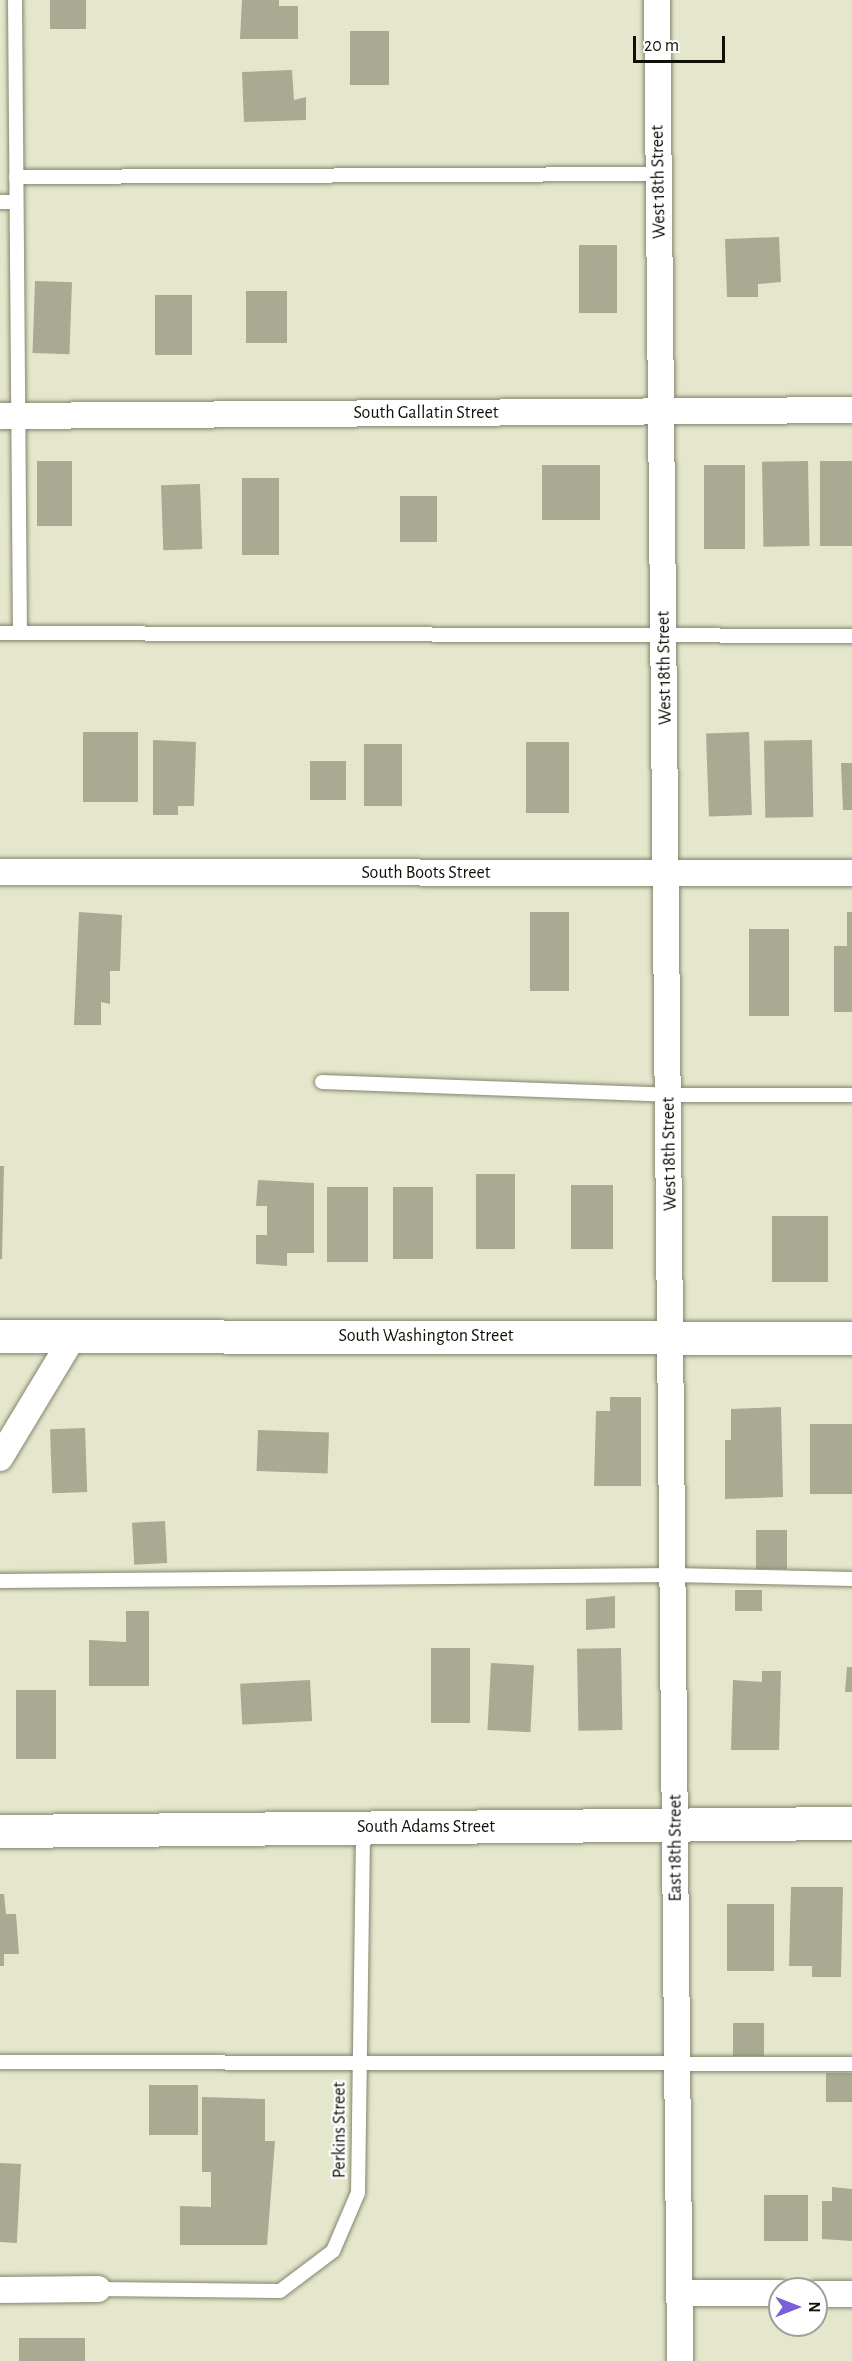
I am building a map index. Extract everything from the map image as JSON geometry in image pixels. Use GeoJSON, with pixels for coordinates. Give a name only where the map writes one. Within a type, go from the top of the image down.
{"type":"FeatureCollection","features":[{"type":"Feature","properties":{"kind":"main road","name":"South Washington Street"},"geometry":{"type":"LineString","coordinates":[[0,1336],[852,1338]]}},
{"type":"Feature","properties":{"kind":"main road","name":"South Adams Street"},"geometry":{"type":"LineString","coordinates":[[0,1831],[852,1823]]}},
{"type":"Feature","properties":{"kind":"street","name":"West 18th Street"},"geometry":{"type":"LineString","coordinates":[[657,0],[672,1336]]}},
{"type":"Feature","properties":{"kind":"street","name":"South Gallatin Street"},"geometry":{"type":"LineString","coordinates":[[9,416],[852,410]]}},
{"type":"Feature","properties":{"kind":"street","name":"South Boots Street"},"geometry":{"type":"LineString","coordinates":[[0,872],[852,873]]}},
{"type":"Feature","properties":{"kind":"street","name":"East 18th Street"},"geometry":{"type":"LineString","coordinates":[[672,1336],[681,2361]]}},
{"type":"Feature","properties":{"kind":"street"},"geometry":{"type":"LineString","coordinates":[[0,1458],[74,1337]]}},
{"type":"Feature","properties":{"kind":"street"},"geometry":{"type":"LineString","coordinates":[[0,2290],[98,2289]]}},
{"type":"Feature","properties":{"kind":"street"},"geometry":{"type":"LineString","coordinates":[[680,2293],[768,2294]]}},
{"type":"Feature","properties":{"kind":"street"},"geometry":{"type":"LineString","coordinates":[[828,2294],[852,2294]]}},
{"type":"Feature","properties":{"kind":"lane"},"geometry":{"type":"LineString","coordinates":[[15,0],[16,202],[9,416],[20,633]]}},
{"type":"Feature","properties":{"kind":"lane"},"geometry":{"type":"LineString","coordinates":[[16,177],[659,174]]}},
{"type":"Feature","properties":{"kind":"lane"},"geometry":{"type":"LineString","coordinates":[[0,202],[16,202]]}},
{"type":"Feature","properties":{"kind":"lane"},"geometry":{"type":"LineString","coordinates":[[0,633],[852,636]]}},
{"type":"Feature","properties":{"kind":"lane"},"geometry":{"type":"LineString","coordinates":[[322,1082],[669,1095],[852,1095]]}},
{"type":"Feature","properties":{"kind":"lane"},"geometry":{"type":"LineString","coordinates":[[0,1581],[674,1575],[852,1579]]}},
{"type":"Feature","properties":{"kind":"lane","name":"Perkins Street"},"geometry":{"type":"LineString","coordinates":[[98,2289],[280,2291],[333,2251],[358,2193],[363,1828]]}},
{"type":"Feature","properties":{"kind":"lane"},"geometry":{"type":"LineString","coordinates":[[0,2062],[678,2066],[852,2064]]}},
{"type":"Feature","properties":{"kind":"building"},"geometry":{"type":"Polygon","coordinates":[[[50,0],[86,0],[86,29],[50,29],[50,0]]]}},
{"type":"Feature","properties":{"kind":"building"},"geometry":{"type":"Polygon","coordinates":[[[242,0],[279,0],[279,6],[298,6],[298,39],[240,39],[242,0]]]}},
{"type":"Feature","properties":{"kind":"building"},"geometry":{"type":"Polygon","coordinates":[[[350,31],[389,31],[389,85],[350,85],[350,31]]]}},
{"type":"Feature","properties":{"kind":"building"},"geometry":{"type":"Polygon","coordinates":[[[292,70],[294,100],[306,97],[306,120],[244,122],[242,72],[292,70]]]}},
{"type":"Feature","properties":{"kind":"building"},"geometry":{"type":"Polygon","coordinates":[[[779,237],[781,282],[758,284],[758,297],[727,297],[725,239],[779,237]]]}},
{"type":"Feature","properties":{"kind":"building"},"geometry":{"type":"Polygon","coordinates":[[[579,245],[617,245],[617,313],[579,313],[579,245]]]}},
{"type":"Feature","properties":{"kind":"building"},"geometry":{"type":"Polygon","coordinates":[[[35,281],[72,282],[69,354],[32,353],[35,281]]]}},
{"type":"Feature","properties":{"kind":"building"},"geometry":{"type":"Polygon","coordinates":[[[246,291],[287,291],[287,343],[246,343],[246,291]]]}},
{"type":"Feature","properties":{"kind":"building"},"geometry":{"type":"Polygon","coordinates":[[[155,295],[192,295],[192,355],[155,355],[155,295]]]}},
{"type":"Feature","properties":{"kind":"building"},"geometry":{"type":"Polygon","coordinates":[[[37,461],[72,461],[72,526],[37,526],[37,461]]]}},
{"type":"Feature","properties":{"kind":"building"},"geometry":{"type":"Polygon","coordinates":[[[808,461],[809,546],[763,547],[762,462],[808,461]]]}},
{"type":"Feature","properties":{"kind":"building"},"geometry":{"type":"Polygon","coordinates":[[[820,461],[852,461],[852,546],[820,546],[820,461]]]}},
{"type":"Feature","properties":{"kind":"building"},"geometry":{"type":"Polygon","coordinates":[[[542,465],[600,465],[600,520],[542,520],[542,465]]]}},
{"type":"Feature","properties":{"kind":"building"},"geometry":{"type":"Polygon","coordinates":[[[704,465],[745,465],[745,549],[704,549],[704,465]]]}},
{"type":"Feature","properties":{"kind":"building"},"geometry":{"type":"Polygon","coordinates":[[[242,478],[279,478],[279,555],[242,555],[242,478]]]}},
{"type":"Feature","properties":{"kind":"building"},"geometry":{"type":"Polygon","coordinates":[[[200,484],[202,549],[163,550],[161,485],[200,484]]]}},
{"type":"Feature","properties":{"kind":"building"},"geometry":{"type":"Polygon","coordinates":[[[400,496],[437,496],[437,542],[400,542],[400,496]]]}},
{"type":"Feature","properties":{"kind":"building"},"geometry":{"type":"Polygon","coordinates":[[[83,732],[138,732],[138,802],[83,802],[83,732]]]}},
{"type":"Feature","properties":{"kind":"building"},"geometry":{"type":"Polygon","coordinates":[[[749,732],[752,815],[709,816],[706,734],[749,732]]]}},
{"type":"Feature","properties":{"kind":"building"},"geometry":{"type":"Polygon","coordinates":[[[153,740],[196,742],[194,806],[178,806],[178,815],[153,815],[153,740]]]}},
{"type":"Feature","properties":{"kind":"building"},"geometry":{"type":"Polygon","coordinates":[[[812,740],[813,817],[765,818],[764,741],[812,740]]]}},
{"type":"Feature","properties":{"kind":"building"},"geometry":{"type":"Polygon","coordinates":[[[526,742],[569,742],[569,813],[526,813],[526,742]]]}},
{"type":"Feature","properties":{"kind":"building"},"geometry":{"type":"Polygon","coordinates":[[[364,744],[402,744],[402,806],[364,806],[364,744]]]}},
{"type":"Feature","properties":{"kind":"building"},"geometry":{"type":"Polygon","coordinates":[[[310,761],[346,761],[346,800],[310,800],[310,761]]]}},
{"type":"Feature","properties":{"kind":"building"},"geometry":{"type":"Polygon","coordinates":[[[841,763],[852,763],[852,810],[843,810],[841,763]]]}},
{"type":"Feature","properties":{"kind":"building"},"geometry":{"type":"Polygon","coordinates":[[[79,912],[122,915],[120,971],[110,971],[110,1004],[101,1002],[101,1025],[74,1025],[79,912]]]}},
{"type":"Feature","properties":{"kind":"building"},"geometry":{"type":"Polygon","coordinates":[[[530,912],[569,912],[569,991],[530,991],[530,912]]]}},
{"type":"Feature","properties":{"kind":"building"},"geometry":{"type":"Polygon","coordinates":[[[847,912],[852,912],[852,1012],[834,1012],[834,946],[847,946],[847,912]]]}},
{"type":"Feature","properties":{"kind":"building"},"geometry":{"type":"Polygon","coordinates":[[[749,929],[789,929],[789,1016],[749,1016],[749,929]]]}},
{"type":"Feature","properties":{"kind":"building"},"geometry":{"type":"Polygon","coordinates":[[[0,1166],[4,1166],[2,1259],[0,1259],[0,1166]]]}},
{"type":"Feature","properties":{"kind":"building"},"geometry":{"type":"Polygon","coordinates":[[[476,1174],[515,1174],[515,1249],[476,1249],[476,1174]]]}},
{"type":"Feature","properties":{"kind":"building"},"geometry":{"type":"Polygon","coordinates":[[[258,1180],[314,1183],[314,1253],[287,1253],[287,1266],[256,1264],[256,1235],[267,1235],[267,1206],[256,1206],[258,1180]]]}},
{"type":"Feature","properties":{"kind":"building"},"geometry":{"type":"Polygon","coordinates":[[[571,1185],[613,1185],[613,1249],[571,1249],[571,1185]]]}},
{"type":"Feature","properties":{"kind":"building"},"geometry":{"type":"Polygon","coordinates":[[[327,1187],[368,1187],[368,1262],[327,1262],[327,1187]]]}},
{"type":"Feature","properties":{"kind":"building"},"geometry":{"type":"Polygon","coordinates":[[[393,1187],[433,1187],[433,1259],[393,1259],[393,1187]]]}},
{"type":"Feature","properties":{"kind":"building"},"geometry":{"type":"Polygon","coordinates":[[[772,1216],[828,1216],[828,1282],[772,1282],[772,1216]]]}},
{"type":"Feature","properties":{"kind":"building"},"geometry":{"type":"Polygon","coordinates":[[[610,1397],[641,1397],[641,1486],[594,1486],[596,1411],[610,1411],[610,1397]]]}},
{"type":"Feature","properties":{"kind":"building"},"geometry":{"type":"Polygon","coordinates":[[[781,1407],[783,1497],[725,1499],[725,1440],[731,1440],[731,1409],[781,1407]]]}},
{"type":"Feature","properties":{"kind":"building"},"geometry":{"type":"Polygon","coordinates":[[[810,1424],[852,1424],[852,1494],[810,1494],[810,1424]]]}},
{"type":"Feature","properties":{"kind":"building"},"geometry":{"type":"Polygon","coordinates":[[[85,1428],[87,1492],[52,1493],[50,1429],[85,1428]]]}},
{"type":"Feature","properties":{"kind":"building"},"geometry":{"type":"Polygon","coordinates":[[[258,1430],[329,1432],[328,1473],[257,1471],[258,1430]]]}},
{"type":"Feature","properties":{"kind":"building"},"geometry":{"type":"Polygon","coordinates":[[[165,1521],[167,1563],[134,1565],[132,1523],[165,1521]]]}},
{"type":"Feature","properties":{"kind":"building"},"geometry":{"type":"Polygon","coordinates":[[[756,1530],[787,1530],[787,1569],[756,1569],[756,1530]]]}},
{"type":"Feature","properties":{"kind":"building"},"geometry":{"type":"Polygon","coordinates":[[[735,1590],[762,1590],[762,1611],[735,1611],[735,1590]]]}},
{"type":"Feature","properties":{"kind":"building"},"geometry":{"type":"Polygon","coordinates":[[[615,1596],[615,1628],[586,1630],[586,1599],[615,1596]]]}},
{"type":"Feature","properties":{"kind":"building"},"geometry":{"type":"Polygon","coordinates":[[[126,1611],[149,1611],[149,1686],[89,1686],[89,1640],[126,1642],[126,1611]]]}},
{"type":"Feature","properties":{"kind":"building"},"geometry":{"type":"Polygon","coordinates":[[[431,1648],[470,1648],[470,1723],[431,1723],[431,1648]]]}},
{"type":"Feature","properties":{"kind":"building"},"geometry":{"type":"Polygon","coordinates":[[[621,1648],[622,1730],[578,1731],[577,1649],[621,1648]]]}},
{"type":"Feature","properties":{"kind":"building"},"geometry":{"type":"Polygon","coordinates":[[[491,1663],[534,1665],[530,1732],[487,1730],[491,1663]]]}},
{"type":"Feature","properties":{"kind":"building"},"geometry":{"type":"Polygon","coordinates":[[[847,1667],[852,1667],[852,1692],[845,1692],[847,1667]]]}},
{"type":"Feature","properties":{"kind":"building"},"geometry":{"type":"Polygon","coordinates":[[[762,1671],[781,1671],[779,1750],[731,1750],[733,1680],[762,1682],[762,1671]]]}},
{"type":"Feature","properties":{"kind":"building"},"geometry":{"type":"Polygon","coordinates":[[[310,1680],[312,1721],[242,1725],[240,1684],[310,1680]]]}},
{"type":"Feature","properties":{"kind":"building"},"geometry":{"type":"Polygon","coordinates":[[[16,1690],[56,1690],[56,1759],[16,1759],[16,1690]]]}},
{"type":"Feature","properties":{"kind":"building"},"geometry":{"type":"Polygon","coordinates":[[[791,1887],[843,1887],[841,1977],[812,1977],[812,1966],[789,1966],[791,1887]]]}},
{"type":"Feature","properties":{"kind":"building"},"geometry":{"type":"Polygon","coordinates":[[[0,1894],[4,1894],[6,1914],[16,1914],[19,1954],[4,1954],[4,1966],[0,1966],[0,1894]]]}},
{"type":"Feature","properties":{"kind":"building"},"geometry":{"type":"Polygon","coordinates":[[[727,1904],[774,1904],[774,1971],[727,1971],[727,1904]]]}},
{"type":"Feature","properties":{"kind":"building"},"geometry":{"type":"Polygon","coordinates":[[[733,2023],[764,2023],[764,2056],[733,2056],[733,2023]]]}},
{"type":"Feature","properties":{"kind":"building"},"geometry":{"type":"Polygon","coordinates":[[[826,2073],[852,2073],[852,2102],[826,2102],[826,2073]]]}},
{"type":"Feature","properties":{"kind":"building"},"geometry":{"type":"Polygon","coordinates":[[[149,2085],[198,2085],[198,2135],[149,2135],[149,2085]]]}},
{"type":"Feature","properties":{"kind":"building"},"geometry":{"type":"Polygon","coordinates":[[[202,2097],[265,2099],[265,2141],[275,2141],[267,2245],[180,2245],[180,2206],[211,2207],[211,2172],[202,2172],[202,2097]]]}},
{"type":"Feature","properties":{"kind":"building"},"geometry":{"type":"Polygon","coordinates":[[[0,2163],[21,2164],[17,2243],[0,2242],[0,2163]]]}},
{"type":"Feature","properties":{"kind":"building"},"geometry":{"type":"Polygon","coordinates":[[[832,2187],[852,2189],[852,2241],[822,2239],[822,2201],[832,2201],[832,2187]]]}},
{"type":"Feature","properties":{"kind":"building"},"geometry":{"type":"Polygon","coordinates":[[[764,2195],[808,2195],[808,2241],[764,2241],[764,2195]]]}},
{"type":"Feature","properties":{"kind":"building"},"geometry":{"type":"Polygon","coordinates":[[[19,2338],[85,2338],[85,2361],[19,2361],[19,2338]]]}}]}
